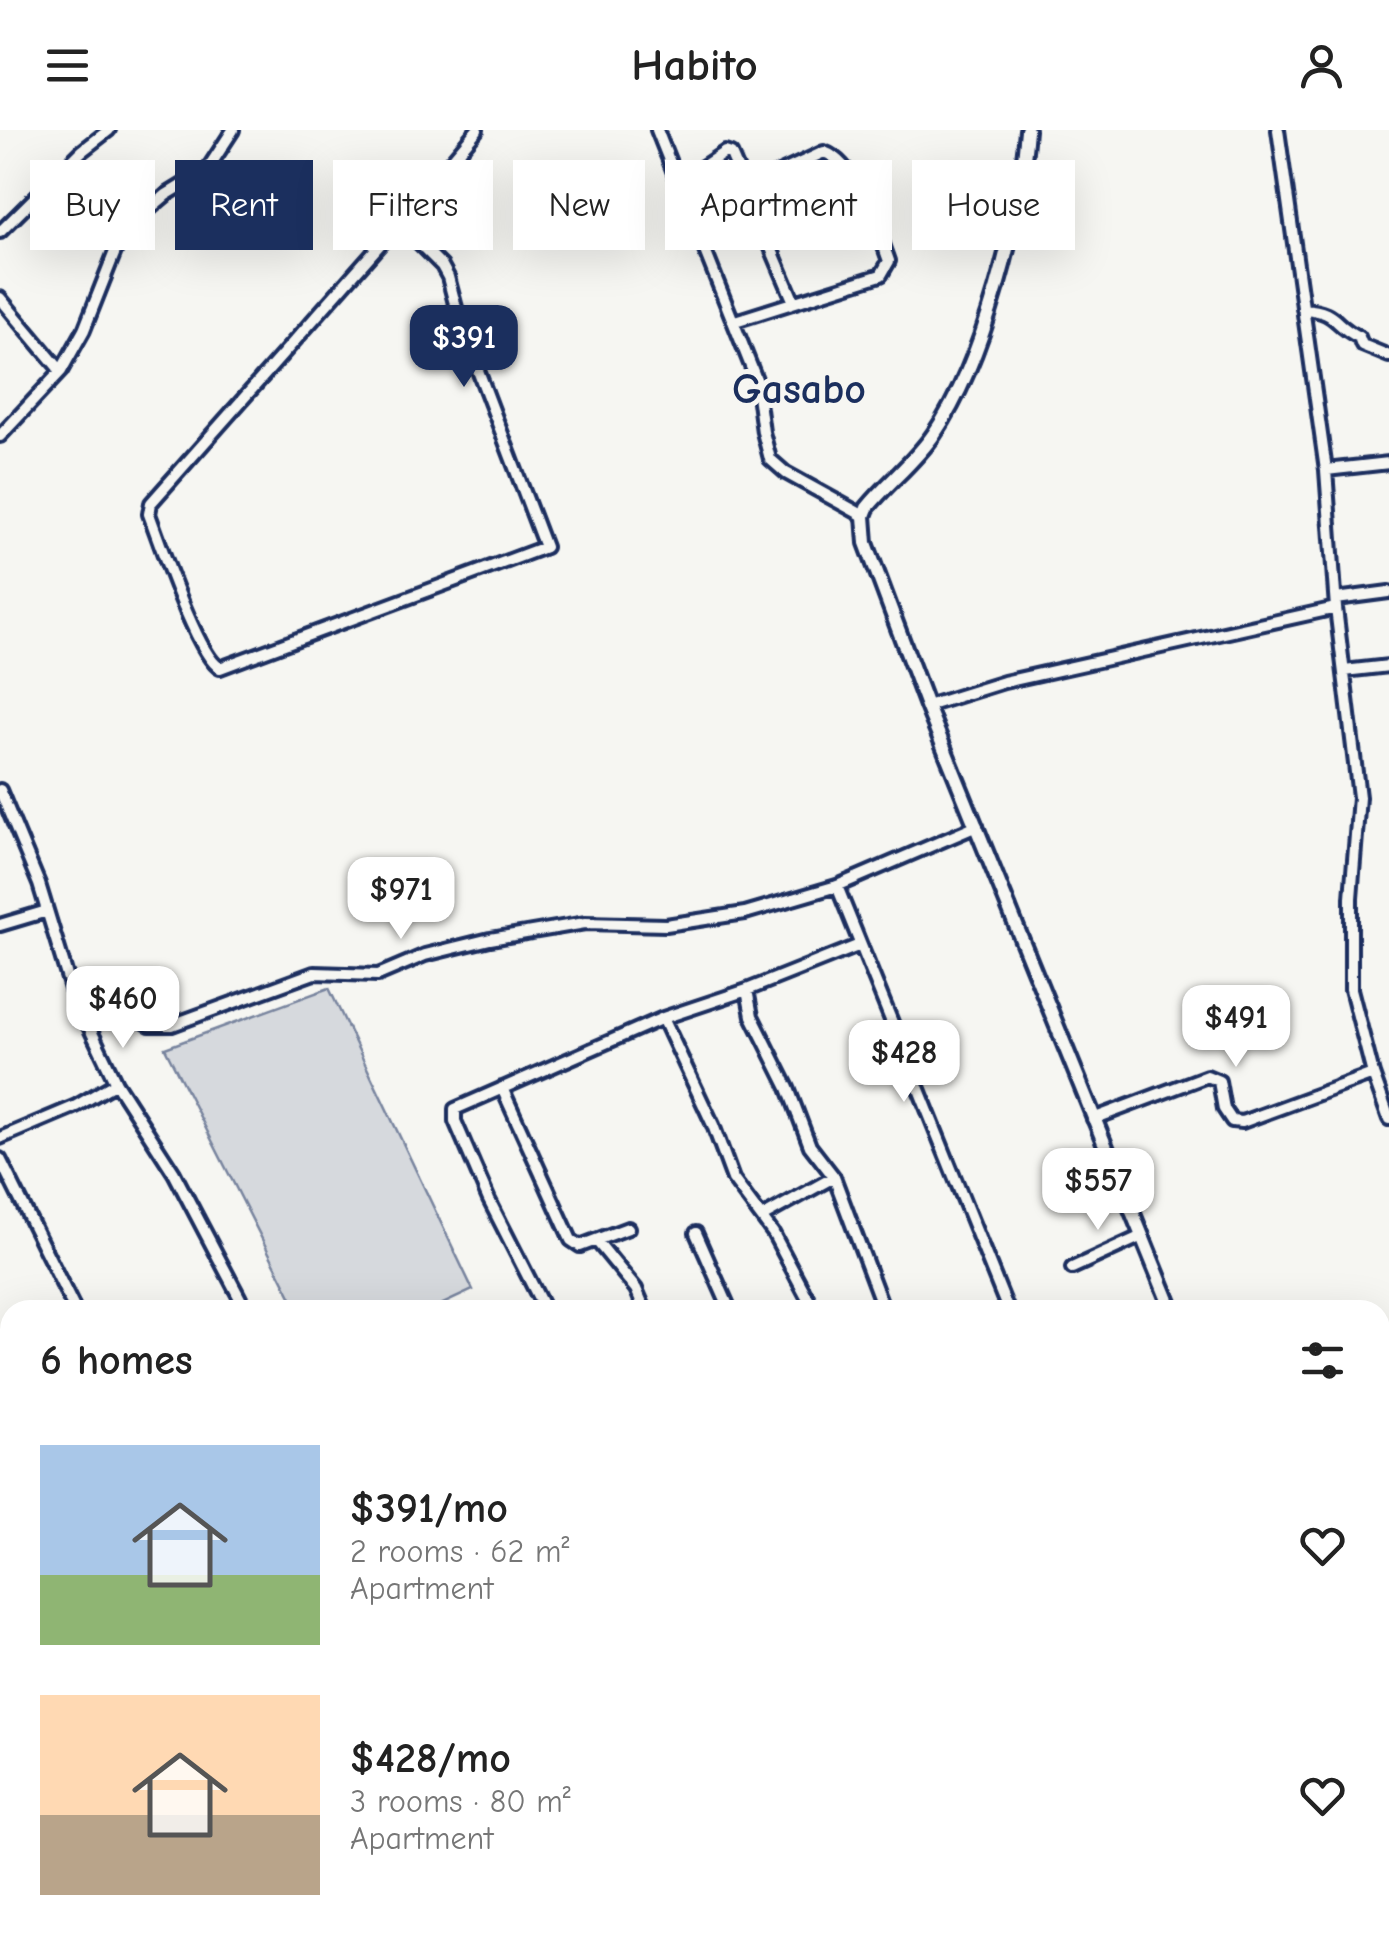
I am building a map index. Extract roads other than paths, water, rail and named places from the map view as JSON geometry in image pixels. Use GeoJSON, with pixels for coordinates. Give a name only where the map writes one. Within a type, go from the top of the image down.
{"type":"FeatureCollection","features":[{"type":"Feature","properties":{"kind":"main road"},"geometry":{"type":"LineString","coordinates":[[1027,130],[1014,208],[976,350],[936,430],[864,516],[866,543],[927,706],[1168,1300]]}},
{"type":"Feature","properties":{"kind":"street"},"geometry":{"type":"LineString","coordinates":[[0,232],[109,130]]}},
{"type":"Feature","properties":{"kind":"street"},"geometry":{"type":"LineString","coordinates":[[0,436],[61,371],[84,330],[118,244],[138,219],[166,195],[206,170],[233,130]]}},
{"type":"Feature","properties":{"kind":"street"},"geometry":{"type":"LineString","coordinates":[[452,160],[477,130]]}},
{"type":"Feature","properties":{"kind":"street"},"geometry":{"type":"LineString","coordinates":[[657,130],[670,160]]}},
{"type":"Feature","properties":{"kind":"street"},"geometry":{"type":"LineString","coordinates":[[1278,130],[1326,470],[1336,603],[1359,796],[1351,898],[1351,989],[1389,1119]]}},
{"type":"Feature","properties":{"kind":"street"},"geometry":{"type":"LineString","coordinates":[[807,160],[824,152],[838,160]]}},
{"type":"Feature","properties":{"kind":"street"},"geometry":{"type":"LineString","coordinates":[[399,223],[448,277],[460,323],[545,547],[220,668],[207,656],[175,582],[149,514],[151,503],[399,223]]}},
{"type":"Feature","properties":{"kind":"street"},"geometry":{"type":"LineString","coordinates":[[707,250],[756,379],[762,432],[770,459],[786,473],[864,516]]}},
{"type":"Feature","properties":{"kind":"street"},"geometry":{"type":"LineString","coordinates":[[771,250],[794,302]]}},
{"type":"Feature","properties":{"kind":"street"},"geometry":{"type":"LineString","coordinates":[[735,321],[881,274],[887,270],[889,261],[885,250]]}},
{"type":"Feature","properties":{"kind":"street"},"geometry":{"type":"LineString","coordinates":[[0,298],[61,371]]}},
{"type":"Feature","properties":{"kind":"street"},"geometry":{"type":"LineString","coordinates":[[1302,309],[1330,314],[1368,349],[1389,356]]}},
{"type":"Feature","properties":{"kind":"street"},"geometry":{"type":"LineString","coordinates":[[1326,470],[1389,464]]}},
{"type":"Feature","properties":{"kind":"street"},"geometry":{"type":"LineString","coordinates":[[927,706],[1004,682],[1389,592]]}},
{"type":"Feature","properties":{"kind":"street"},"geometry":{"type":"LineString","coordinates":[[1344,671],[1389,666]]}},
{"type":"Feature","properties":{"kind":"street"},"geometry":{"type":"LineString","coordinates":[[0,790],[48,911],[70,989],[116,1083],[182,1186],[241,1300]]}},
{"type":"Feature","properties":{"kind":"street"},"geometry":{"type":"LineString","coordinates":[[70,989],[106,1000],[150,1025],[172,1025],[314,973],[378,974],[425,955],[585,923],[666,925],[746,913],[837,886],[977,826]]}},
{"type":"Feature","properties":{"kind":"street"},"geometry":{"type":"LineString","coordinates":[[837,886],[1004,1300]]}},
{"type":"Feature","properties":{"kind":"street"},"geometry":{"type":"LineString","coordinates":[[0,925],[48,911]]}},
{"type":"Feature","properties":{"kind":"street"},"geometry":{"type":"LineString","coordinates":[[540,1300],[489,1200],[453,1114],[461,1104],[662,1018],[747,990],[860,945]]}},
{"type":"Feature","properties":{"kind":"street"},"geometry":{"type":"LineString","coordinates":[[747,990],[752,1016],[788,1088],[810,1146],[834,1177],[880,1300]]}},
{"type":"Feature","properties":{"kind":"street"},"geometry":{"type":"LineString","coordinates":[[662,1018],[714,1125],[733,1180],[762,1217],[808,1300]]}},
{"type":"Feature","properties":{"kind":"street"},"geometry":{"type":"LineString","coordinates":[[1094,1119],[1208,1076],[1219,1082],[1224,1109],[1232,1121],[1242,1122],[1373,1074]]}},
{"type":"Feature","properties":{"kind":"street"},"geometry":{"type":"LineString","coordinates":[[0,1138],[76,1106],[116,1083]]}},
{"type":"Feature","properties":{"kind":"street"},"geometry":{"type":"LineString","coordinates":[[502,1088],[571,1240],[580,1246],[628,1228]]}},
{"type":"Feature","properties":{"kind":"street"},"geometry":{"type":"LineString","coordinates":[[0,1159],[70,1300]]}},
{"type":"Feature","properties":{"kind":"street"},"geometry":{"type":"LineString","coordinates":[[762,1217],[834,1177]]}},
{"type":"Feature","properties":{"kind":"street"},"geometry":{"type":"LineString","coordinates":[[696,1234],[726,1300]]}},
{"type":"Feature","properties":{"kind":"street"},"geometry":{"type":"LineString","coordinates":[[1072,1268],[1142,1236]]}},
{"type":"Feature","properties":{"kind":"street"},"geometry":{"type":"LineString","coordinates":[[596,1240],[641,1300]]}},
{"type":"Feature","properties":{"kind":"district","name":"Gasabo"},"geometry":{"type":"Point","coordinates":[799,389]}}]}
